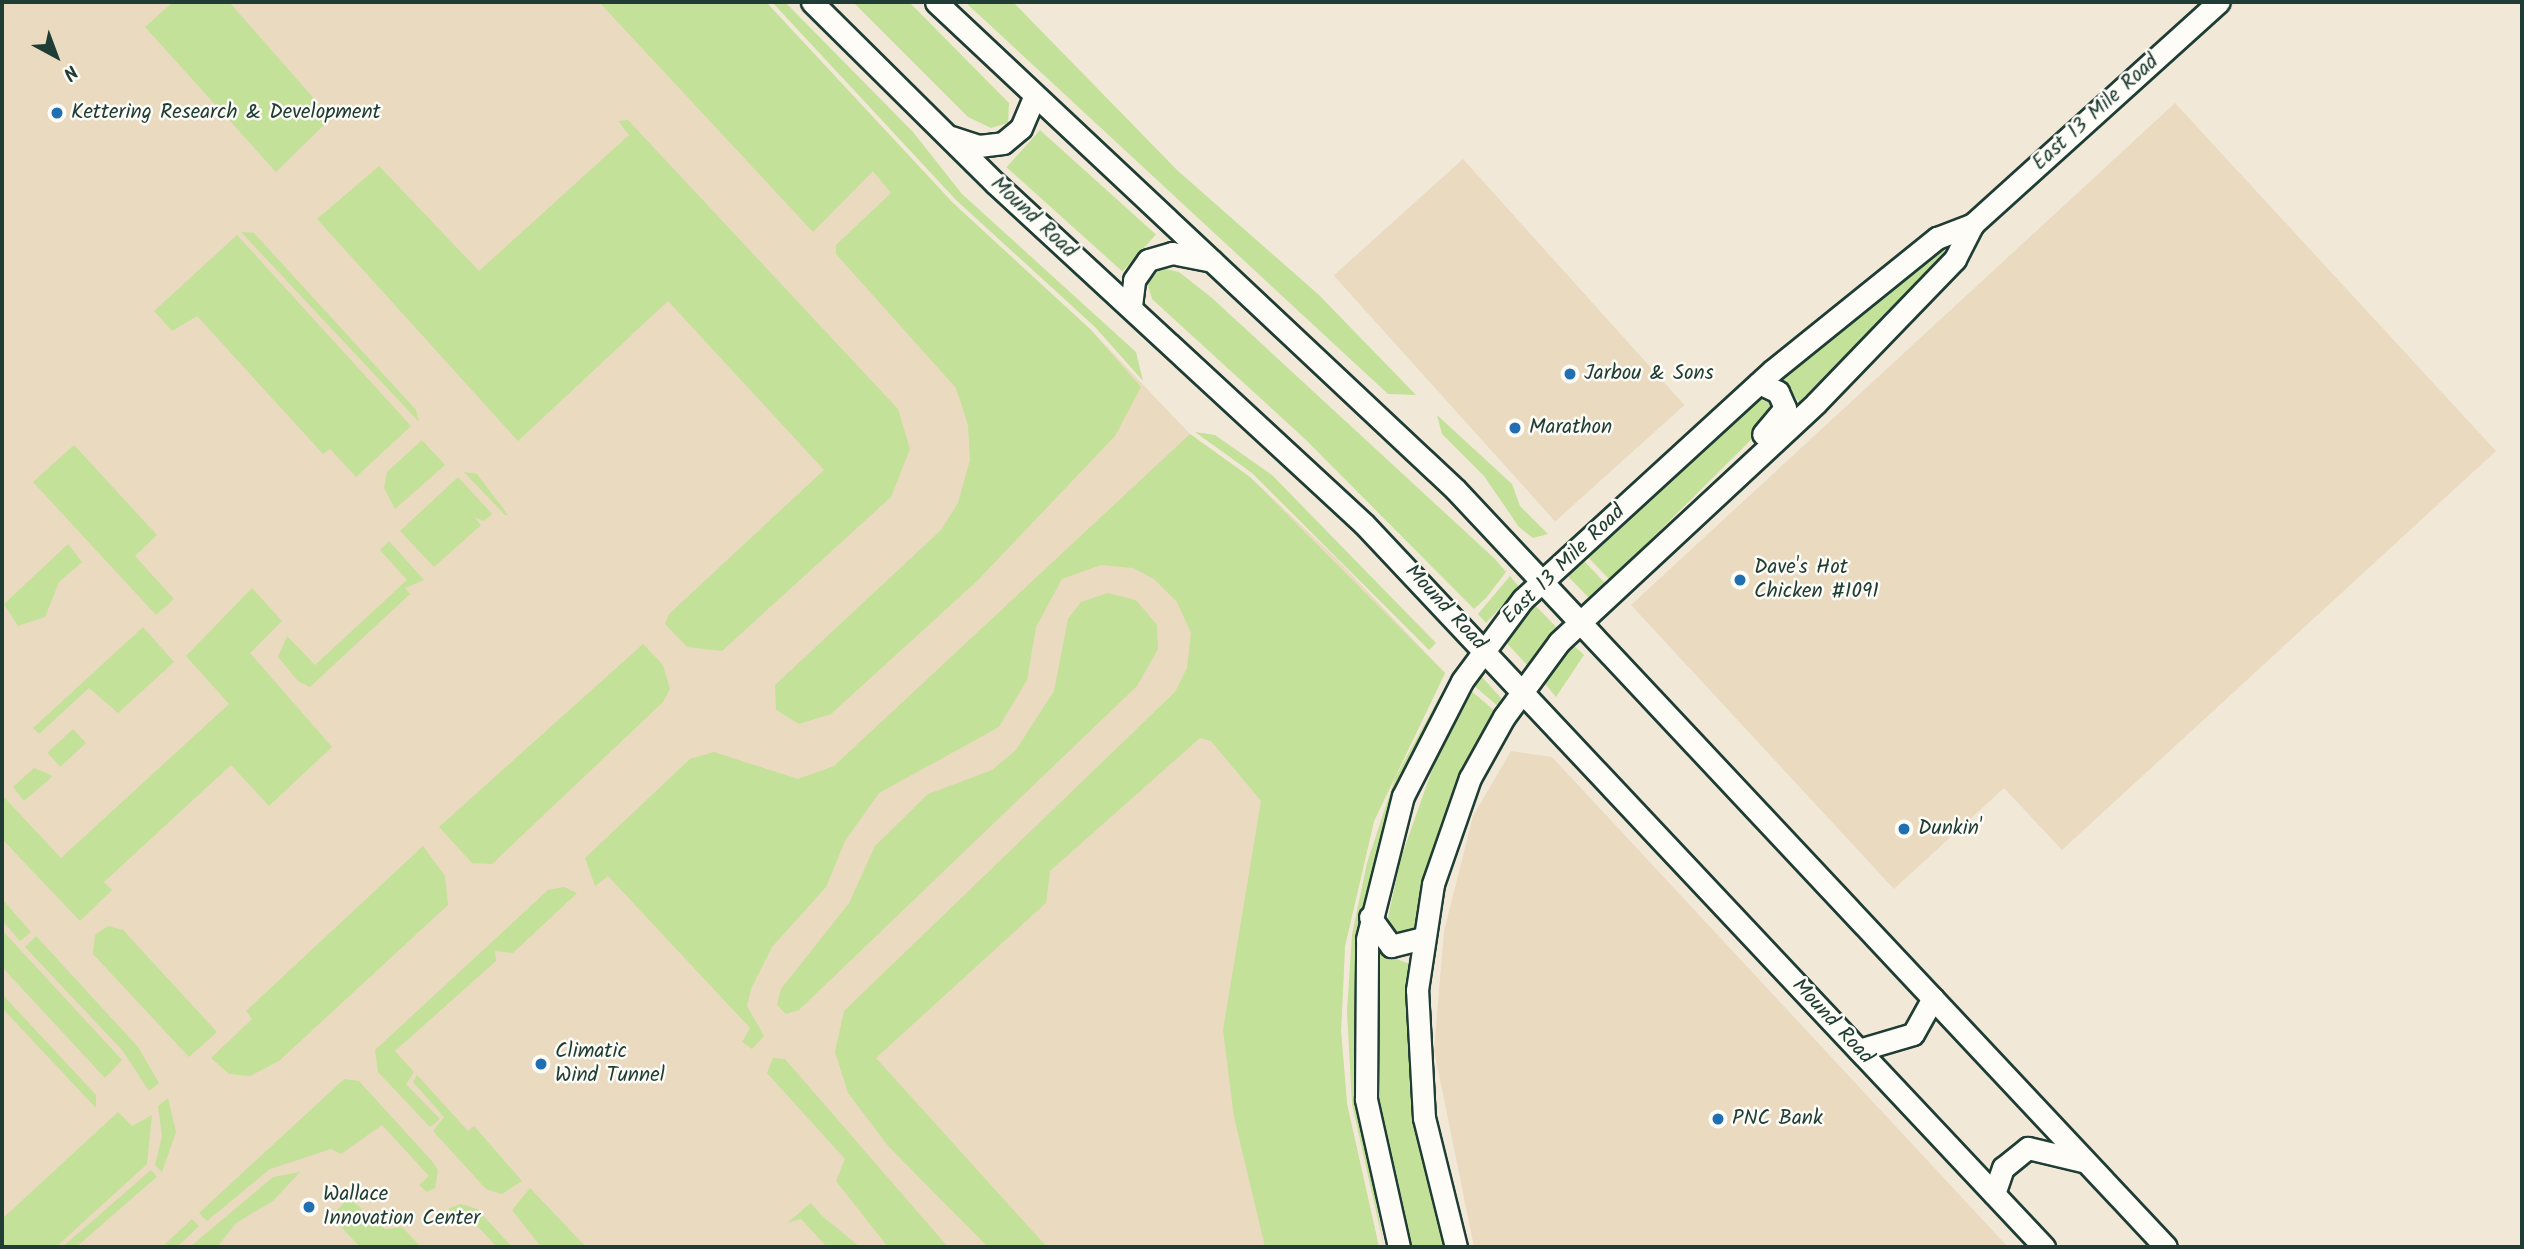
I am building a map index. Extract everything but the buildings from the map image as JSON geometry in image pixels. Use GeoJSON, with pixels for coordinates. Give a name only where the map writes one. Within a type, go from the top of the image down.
{"type":"FeatureCollection","features":[{"type":"Feature","properties":{"kind":"main road","name":"Mound Road"},"geometry":{"type":"LineString","coordinates":[[813,2],[942,133],[1340,501],[1483,649],[2044,1247]]}},
{"type":"Feature","properties":{"kind":"main road"},"geometry":{"type":"LineString","coordinates":[[936,2],[1034,97],[1217,263],[1397,432],[1542,580],[2166,1247]]}},
{"type":"Feature","properties":{"kind":"main road","name":"East 13 Mile Road"},"geometry":{"type":"LineString","coordinates":[[1456,1247],[1419,1085],[1422,938],[1454,816],[1522,691],[1579,620],[1717,494],[1955,259],[1973,224],[2219,2]]}},
{"type":"Feature","properties":{"kind":"main road"},"geometry":{"type":"LineString","coordinates":[[942,133],[979,146],[1003,143],[1021,128],[1034,97]]}},
{"type":"Feature","properties":{"kind":"main road","name":"East 13 Mile Road"},"geometry":{"type":"LineString","coordinates":[[1399,1247],[1364,1077],[1362,999],[1370,917],[1403,796],[1443,712],[1483,649],[1542,580],[1759,383],[1937,238],[1973,224]]}},
{"type":"Feature","properties":{"kind":"main road"},"geometry":{"type":"LineString","coordinates":[[1131,306],[1134,280],[1148,260],[1171,253],[1217,263]]}},
{"type":"Feature","properties":{"kind":"main road"},"geometry":{"type":"LineString","coordinates":[[1717,494],[1715,479],[1785,408],[1778,392],[1759,383]]}},
{"type":"Feature","properties":{"kind":"main road"},"geometry":{"type":"LineString","coordinates":[[1370,917],[1391,946],[1422,938]]}},
{"type":"Feature","properties":{"kind":"main road"},"geometry":{"type":"LineString","coordinates":[[1859,1050],[1913,1034],[1933,998]]}},
{"type":"Feature","properties":{"kind":"main road"},"geometry":{"type":"LineString","coordinates":[[1994,1194],[2003,1168],[2028,1148],[2087,1163]]}},
{"type":"Feature","properties":{"kind":"shaded area"},"geometry":{"type":"Polygon","coordinates":[[[2,2],[766,2],[953,203],[1090,329],[1190,434],[1250,477],[1335,557],[1445,673],[1374,821],[1345,946],[1341,1031],[1347,1104],[1379,1247],[2,1247],[2,2]]]}},
{"type":"Feature","properties":{"kind":"shaded area"},"geometry":{"type":"Polygon","coordinates":[[[2175,103],[2496,451],[2062,850],[2004,788],[1894,889],[1631,605],[2175,103]]]}},
{"type":"Feature","properties":{"kind":"shaded area"},"geometry":{"type":"Polygon","coordinates":[[[1463,159],[1684,405],[1555,521],[1334,275],[1463,159]]]}},
{"type":"Feature","properties":{"kind":"shaded area"},"geometry":{"type":"Polygon","coordinates":[[[1511,751],[1552,757],[2008,1247],[1474,1247],[1434,1050],[1444,931],[1473,816],[1511,751]]]}},
{"type":"Feature","properties":{"kind":"green space"},"geometry":{"type":"Polygon","coordinates":[[[173,2],[230,3],[331,118],[276,172],[145,27],[173,2]]]}},
{"type":"Feature","properties":{"kind":"green space"},"geometry":{"type":"Polygon","coordinates":[[[599,2],[766,2],[953,203],[1090,329],[1141,387],[1115,436],[977,581],[831,714],[799,724],[776,710],[775,685],[941,530],[958,503],[970,460],[968,425],[956,388],[836,254],[836,245],[891,193],[873,171],[813,232],[599,2]]]}},
{"type":"Feature","properties":{"kind":"green space"},"geometry":{"type":"Polygon","coordinates":[[[772,2],[785,2],[913,132],[962,194],[1136,352],[1143,381],[1095,327],[956,200],[772,2]]]}},
{"type":"Feature","properties":{"kind":"green space"},"geometry":{"type":"Polygon","coordinates":[[[853,2],[909,2],[1009,103],[1008,123],[991,128],[968,117],[853,2]]]}},
{"type":"Feature","properties":{"kind":"green space"},"geometry":{"type":"Polygon","coordinates":[[[965,2],[1013,2],[1177,170],[1319,295],[1416,395],[1388,394],[965,2]]]}},
{"type":"Feature","properties":{"kind":"green space"},"geometry":{"type":"Polygon","coordinates":[[[628,120],[898,409],[910,449],[891,497],[722,651],[687,647],[665,624],[669,614],[824,470],[668,301],[518,441],[317,219],[379,166],[479,271],[629,135],[618,121],[628,120]]]}},
{"type":"Feature","properties":{"kind":"green space"},"geometry":{"type":"Polygon","coordinates":[[[1040,130],[1156,234],[1122,272],[1007,167],[1040,130]]]}},
{"type":"Feature","properties":{"kind":"green space"},"geometry":{"type":"Polygon","coordinates":[[[241,232],[254,233],[416,410],[419,422],[241,232]]]}},
{"type":"Feature","properties":{"kind":"green space"},"geometry":{"type":"Polygon","coordinates":[[[237,235],[411,426],[356,477],[330,449],[323,454],[197,316],[172,331],[154,311],[237,235]]]}},
{"type":"Feature","properties":{"kind":"green space"},"geometry":{"type":"Polygon","coordinates":[[[1941,248],[1946,254],[1799,402],[1782,377],[1941,248]]]}},
{"type":"Feature","properties":{"kind":"green space"},"geometry":{"type":"Polygon","coordinates":[[[1162,268],[1179,272],[1212,298],[1495,559],[1506,572],[1486,598],[1474,609],[1306,440],[1152,299],[1147,282],[1162,268]]]}},
{"type":"Feature","properties":{"kind":"green space"},"geometry":{"type":"Polygon","coordinates":[[[1757,398],[1775,405],[1771,420],[1610,580],[1585,554],[1757,398]]]}},
{"type":"Feature","properties":{"kind":"green space"},"geometry":{"type":"Polygon","coordinates":[[[1437,415],[1512,484],[1520,506],[1548,534],[1533,538],[1519,527],[1484,476],[1442,434],[1437,415]]]}},
{"type":"Feature","properties":{"kind":"green space"},"geometry":{"type":"Polygon","coordinates":[[[1195,432],[1215,435],[1272,475],[1436,643],[1429,650],[1252,473],[1195,432]]]}},
{"type":"Feature","properties":{"kind":"green space"},"geometry":{"type":"Polygon","coordinates":[[[1190,434],[1250,477],[1445,673],[1374,821],[1345,946],[1341,1031],[1347,1104],[1379,1247],[1265,1247],[1234,1117],[1223,1030],[1261,801],[1211,741],[1200,738],[1050,871],[1046,903],[876,1058],[1047,1247],[988,1247],[889,1147],[848,1093],[835,1052],[844,1011],[1175,692],[1187,668],[1191,633],[1177,602],[1154,579],[1133,568],[1101,565],[1062,579],[1036,627],[1027,680],[999,727],[879,793],[845,841],[826,887],[772,947],[751,989],[747,1006],[764,1036],[752,1049],[742,1042],[750,1028],[608,876],[595,886],[585,858],[690,759],[714,752],[798,779],[834,766],[1190,434]]]}},
{"type":"Feature","properties":{"kind":"green space"},"geometry":{"type":"Polygon","coordinates":[[[422,440],[445,465],[395,509],[384,488],[387,472],[422,440]]]}},
{"type":"Feature","properties":{"kind":"green space"},"geometry":{"type":"Polygon","coordinates":[[[74,445],[157,535],[135,556],[174,599],[156,615],[33,482],[74,445]]]}},
{"type":"Feature","properties":{"kind":"green space"},"geometry":{"type":"Polygon","coordinates":[[[464,472],[477,474],[508,515],[505,515],[464,472]]]}},
{"type":"Feature","properties":{"kind":"green space"},"geometry":{"type":"Polygon","coordinates":[[[458,477],[492,514],[484,521],[474,517],[481,525],[434,567],[400,531],[458,477]]]}},
{"type":"Feature","properties":{"kind":"green space"},"geometry":{"type":"Polygon","coordinates":[[[389,541],[424,580],[405,588],[410,594],[310,687],[298,681],[278,657],[287,636],[315,665],[407,580],[380,550],[389,541]]]}},
{"type":"Feature","properties":{"kind":"green space"},"geometry":{"type":"Polygon","coordinates":[[[68,544],[82,562],[59,582],[45,617],[18,626],[4,604],[68,544]]]}},
{"type":"Feature","properties":{"kind":"green space"},"geometry":{"type":"Polygon","coordinates":[[[1581,558],[1606,584],[1590,599],[1565,573],[1581,558]]]}},
{"type":"Feature","properties":{"kind":"green space"},"geometry":{"type":"Polygon","coordinates":[[[1510,576],[1519,587],[1486,623],[1478,614],[1510,576]]]}},
{"type":"Feature","properties":{"kind":"green space"},"geometry":{"type":"Polygon","coordinates":[[[252,588],[282,621],[250,653],[332,747],[269,806],[231,765],[104,882],[112,890],[80,921],[2,839],[2,795],[61,858],[229,704],[186,656],[252,588]]]}},
{"type":"Feature","properties":{"kind":"green space"},"geometry":{"type":"Polygon","coordinates":[[[1108,593],[1136,600],[1157,625],[1158,649],[1137,686],[799,1010],[786,1014],[777,1005],[781,989],[849,903],[875,846],[928,794],[992,770],[1016,750],[1054,691],[1068,619],[1081,602],[1108,593]]]}},
{"type":"Feature","properties":{"kind":"green space"},"geometry":{"type":"Polygon","coordinates":[[[1533,603],[1557,628],[1527,665],[1504,640],[1533,603]]]}},
{"type":"Feature","properties":{"kind":"green space"},"geometry":{"type":"Polygon","coordinates":[[[143,627],[174,662],[118,713],[89,688],[39,734],[33,728],[143,627]]]}},
{"type":"Feature","properties":{"kind":"green space"},"geometry":{"type":"Polygon","coordinates":[[[643,644],[663,665],[670,689],[663,702],[492,864],[472,863],[439,827],[643,644]]]}},
{"type":"Feature","properties":{"kind":"green space"},"geometry":{"type":"Polygon","coordinates":[[[1572,644],[1584,655],[1556,697],[1542,680],[1572,644]]]}},
{"type":"Feature","properties":{"kind":"green space"},"geometry":{"type":"Polygon","coordinates":[[[1451,676],[1389,807],[1355,957],[1355,1082],[1384,1247],[1352,1104],[1347,1011],[1352,935],[1367,863],[1395,778],[1451,676]]]}},
{"type":"Feature","properties":{"kind":"green space"},"geometry":{"type":"Polygon","coordinates":[[[1481,676],[1501,698],[1499,707],[1472,684],[1481,676]]]}},
{"type":"Feature","properties":{"kind":"green space"},"geometry":{"type":"Polygon","coordinates":[[[1469,689],[1496,712],[1445,814],[1414,927],[1404,936],[1392,934],[1387,922],[1401,858],[1439,750],[1469,689]]]}},
{"type":"Feature","properties":{"kind":"green space"},"geometry":{"type":"Polygon","coordinates":[[[73,729],[86,743],[60,767],[47,753],[73,729]]]}},
{"type":"Feature","properties":{"kind":"green space"},"geometry":{"type":"Polygon","coordinates":[[[34,768],[53,776],[24,801],[13,787],[34,768]]]}},
{"type":"Feature","properties":{"kind":"green space"},"geometry":{"type":"Polygon","coordinates":[[[423,846],[445,876],[448,905],[279,1061],[250,1076],[229,1074],[211,1058],[252,1019],[246,1011],[423,846]]]}},
{"type":"Feature","properties":{"kind":"green space"},"geometry":{"type":"Polygon","coordinates":[[[564,887],[577,893],[513,953],[495,951],[496,961],[395,1051],[414,1072],[406,1084],[440,1119],[430,1127],[378,1072],[375,1050],[548,890],[564,887]]]}},
{"type":"Feature","properties":{"kind":"green space"},"geometry":{"type":"Polygon","coordinates":[[[2,899],[31,932],[20,941],[2,920],[2,899]]]}},
{"type":"Feature","properties":{"kind":"green space"},"geometry":{"type":"Polygon","coordinates":[[[108,926],[123,930],[217,1032],[189,1057],[93,954],[95,935],[108,926]]]}},
{"type":"Feature","properties":{"kind":"green space"},"geometry":{"type":"Polygon","coordinates":[[[2,930],[122,1060],[105,1078],[2,967],[2,930]]]}},
{"type":"Feature","properties":{"kind":"green space"},"geometry":{"type":"Polygon","coordinates":[[[36,936],[138,1047],[159,1083],[149,1091],[123,1051],[25,947],[36,936]]]}},
{"type":"Feature","properties":{"kind":"green space"},"geometry":{"type":"Polygon","coordinates":[[[1377,952],[1410,964],[1410,1081],[1446,1247],[1408,1247],[1374,1088],[1377,952]]]}},
{"type":"Feature","properties":{"kind":"green space"},"geometry":{"type":"Polygon","coordinates":[[[2,994],[96,1095],[96,1108],[2,1008],[2,994]]]}},
{"type":"Feature","properties":{"kind":"green space"},"geometry":{"type":"Polygon","coordinates":[[[773,1058],[785,1059],[948,1247],[888,1247],[836,1181],[845,1159],[767,1073],[773,1058]]]}},
{"type":"Feature","properties":{"kind":"green space"},"geometry":{"type":"Polygon","coordinates":[[[417,1075],[468,1131],[474,1126],[522,1181],[502,1194],[486,1189],[433,1131],[444,1117],[413,1082],[417,1075]]]}},
{"type":"Feature","properties":{"kind":"green space"},"geometry":{"type":"Polygon","coordinates":[[[344,1079],[359,1081],[431,1160],[438,1170],[435,1188],[427,1192],[419,1185],[429,1176],[382,1125],[341,1154],[331,1149],[270,1169],[207,1221],[199,1213],[344,1079]]]}},
{"type":"Feature","properties":{"kind":"green space"},"geometry":{"type":"Polygon","coordinates":[[[168,1098],[176,1132],[162,1172],[155,1165],[162,1136],[158,1106],[168,1098]]]}},
{"type":"Feature","properties":{"kind":"green space"},"geometry":{"type":"Polygon","coordinates":[[[118,1112],[132,1126],[152,1115],[147,1164],[56,1247],[2,1247],[2,1219],[118,1112]]]}},
{"type":"Feature","properties":{"kind":"green space"},"geometry":{"type":"Polygon","coordinates":[[[151,1170],[157,1177],[76,1247],[65,1245],[151,1170]]]}},
{"type":"Feature","properties":{"kind":"green space"},"geometry":{"type":"Polygon","coordinates":[[[300,1172],[273,1201],[236,1223],[217,1247],[190,1247],[273,1177],[300,1172]]]}},
{"type":"Feature","properties":{"kind":"green space"},"geometry":{"type":"Polygon","coordinates":[[[530,1188],[586,1247],[541,1247],[512,1210],[530,1188]]]}},
{"type":"Feature","properties":{"kind":"green space"},"geometry":{"type":"Polygon","coordinates":[[[349,1198],[385,1229],[402,1227],[421,1247],[360,1247],[331,1216],[349,1198]]]}},
{"type":"Feature","properties":{"kind":"green space"},"geometry":{"type":"Polygon","coordinates":[[[811,1203],[821,1215],[860,1247],[827,1247],[801,1219],[787,1223],[811,1203]]]}},
{"type":"Feature","properties":{"kind":"green space"},"geometry":{"type":"Polygon","coordinates":[[[461,1204],[477,1209],[512,1247],[497,1247],[463,1211],[451,1223],[449,1208],[461,1204]]]}},
{"type":"Feature","properties":{"kind":"green space"},"geometry":{"type":"Polygon","coordinates":[[[192,1219],[199,1226],[177,1247],[162,1247],[192,1219]]]}},
{"type":"Feature","properties":{"kind":"place","name":"Kettering Research & Development"},"geometry":{"type":"Point","coordinates":[57,113]}},
{"type":"Feature","properties":{"kind":"place","name":"Jarbou & Sons"},"geometry":{"type":"Point","coordinates":[1570,374]}},
{"type":"Feature","properties":{"kind":"place","name":"Marathon"},"geometry":{"type":"Point","coordinates":[1515,428]}},
{"type":"Feature","properties":{"kind":"place","name":"Dave's Hot Chicken #1091"},"geometry":{"type":"Point","coordinates":[1740,580]}},
{"type":"Feature","properties":{"kind":"place","name":"Dunkin'"},"geometry":{"type":"Point","coordinates":[1904,829]}},
{"type":"Feature","properties":{"kind":"place","name":"Climatic Wind Tunnel"},"geometry":{"type":"Point","coordinates":[541,1064]}},
{"type":"Feature","properties":{"kind":"place","name":"PNC Bank"},"geometry":{"type":"Point","coordinates":[1718,1119]}},
{"type":"Feature","properties":{"kind":"place","name":"Wallace Innovation Center"},"geometry":{"type":"Point","coordinates":[309,1207]}}]}
